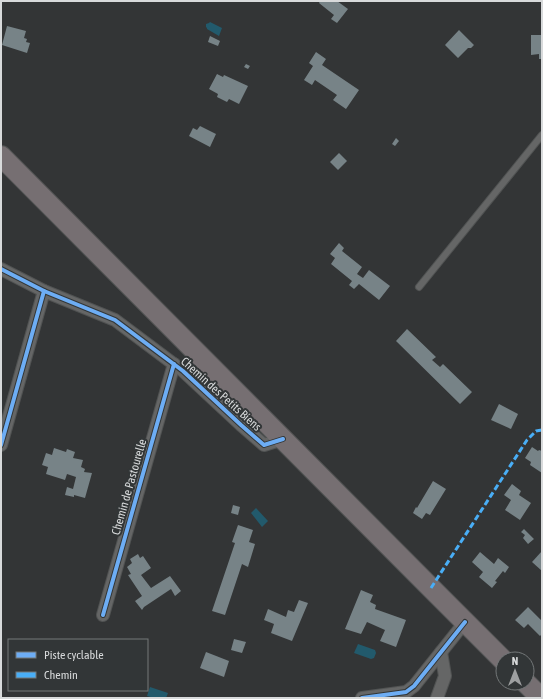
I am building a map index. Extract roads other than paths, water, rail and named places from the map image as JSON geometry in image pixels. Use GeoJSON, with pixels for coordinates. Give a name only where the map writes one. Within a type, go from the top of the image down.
{"type":"FeatureCollection","features":[{"type":"Feature","properties":{"kind":"main road"},"geometry":{"type":"LineString","coordinates":[[1,156],[495,652]]}},
{"type":"Feature","properties":{"kind":"street","name":"Chemin des Petits Biens"},"geometry":{"type":"LineString","coordinates":[[1,269],[44,291],[114,320],[183,371],[264,445],[283,439]]}},
{"type":"Feature","properties":{"kind":"street"},"geometry":{"type":"LineString","coordinates":[[1,445],[44,291]]}},
{"type":"Feature","properties":{"kind":"street","name":"Chemin de Pastourelle"},"geometry":{"type":"LineString","coordinates":[[103,614],[174,364]]}},
{"type":"Feature","properties":{"kind":"street"},"geometry":{"type":"LineString","coordinates":[[362,698],[406,692],[414,686],[466,622]]}},
{"type":"Feature","properties":{"kind":"street"},"geometry":{"type":"LineString","coordinates":[[437,698],[445,676],[441,652]]}},
{"type":"Feature","properties":{"kind":"lane"},"geometry":{"type":"LineString","coordinates":[[419,287],[542,135]]}},
{"type":"Feature","properties":{"kind":"water"},"geometry":{"type":"Polygon","coordinates":[[[210,22],[222,28],[219,36],[207,29],[206,24],[210,22]]]}},
{"type":"Feature","properties":{"kind":"water"},"geometry":{"type":"Polygon","coordinates":[[[256,508],[268,521],[262,527],[251,513],[256,508]]]}},
{"type":"Feature","properties":{"kind":"water"},"geometry":{"type":"Polygon","coordinates":[[[358,644],[375,650],[376,653],[374,658],[371,659],[354,653],[358,644]]]}},
{"type":"Feature","properties":{"kind":"water"},"geometry":{"type":"Polygon","coordinates":[[[150,687],[168,693],[166,698],[154,698],[147,696],[150,687]]]}}]}
